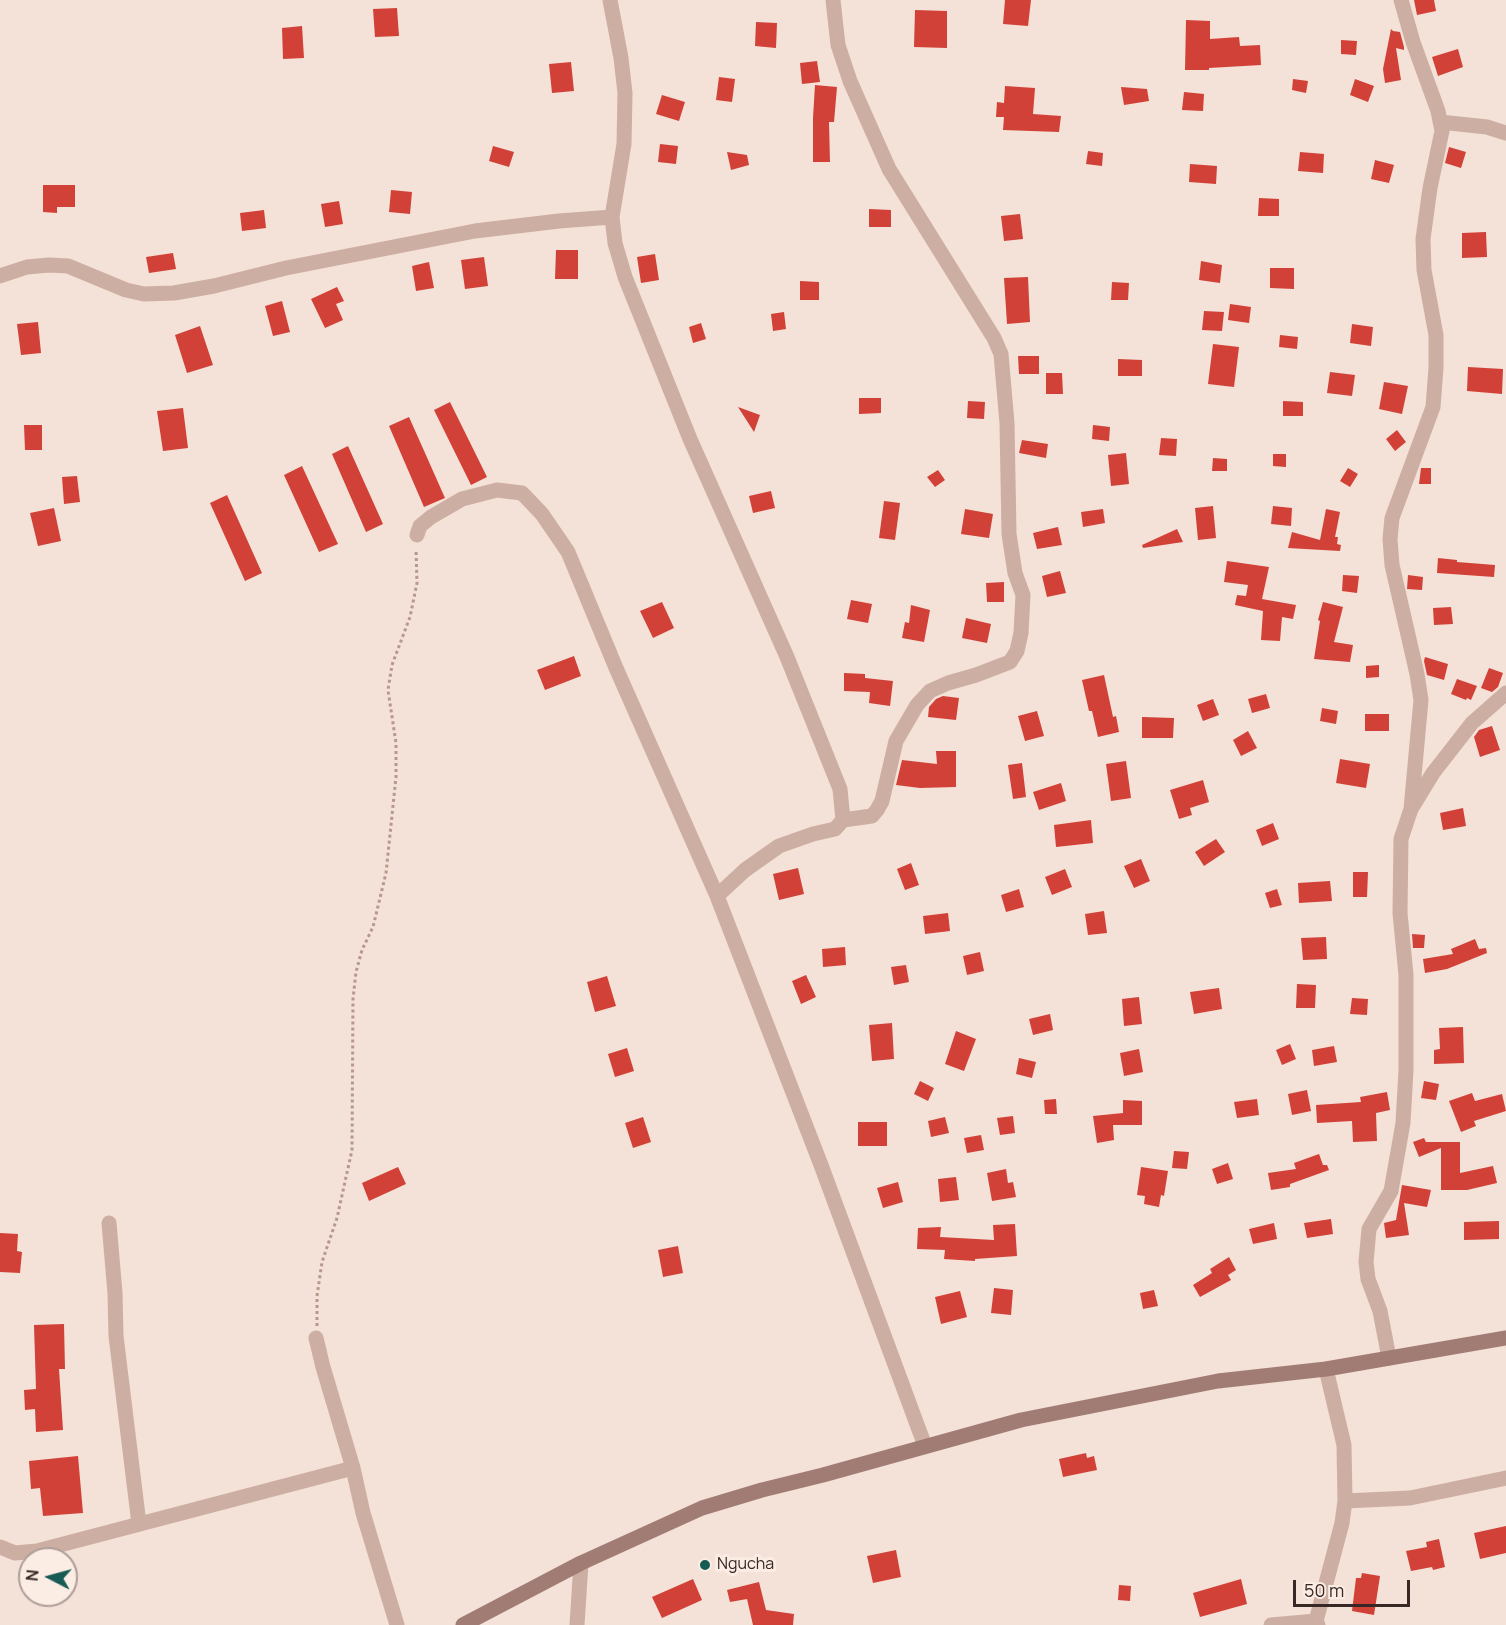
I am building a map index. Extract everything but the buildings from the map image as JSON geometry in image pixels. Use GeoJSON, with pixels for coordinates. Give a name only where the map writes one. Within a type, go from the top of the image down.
{"type":"FeatureCollection","features":[{"type":"Feature","properties":{"kind":"main road"},"geometry":{"type":"LineString","coordinates":[[463,1625],[582,1563],[702,1508],[925,1446],[1021,1420],[1218,1382],[1326,1369],[1506,1338]]}},
{"type":"Feature","properties":{"kind":"street"},"geometry":{"type":"LineString","coordinates":[[610,0],[625,93],[624,144],[612,217],[615,243],[630,288],[690,439],[787,657],[833,770],[840,789],[843,820]]}},
{"type":"Feature","properties":{"kind":"street"},"geometry":{"type":"LineString","coordinates":[[717,896],[745,870],[779,846],[835,829],[843,820],[872,816],[882,801],[896,741],[917,705],[930,691],[1010,662],[1017,651],[1021,633],[1023,595],[1015,573],[1009,534],[1007,423],[1001,354],[994,338],[889,169],[850,81],[841,54],[834,22],[833,0]]}},
{"type":"Feature","properties":{"kind":"street"},"geometry":{"type":"LineString","coordinates":[[1401,0],[1413,42],[1438,111],[1442,131],[1430,188],[1423,239],[1424,270],[1436,335],[1433,407],[1392,518],[1390,539],[1392,565],[1421,700],[1411,809]]}},
{"type":"Feature","properties":{"kind":"street"},"geometry":{"type":"LineString","coordinates":[[1440,122],[1487,127],[1506,133]]}},
{"type":"Feature","properties":{"kind":"street"},"geometry":{"type":"LineString","coordinates":[[0,276],[27,267],[68,266],[126,290],[144,294],[174,293],[214,286],[286,268],[475,231],[612,217]]}},
{"type":"Feature","properties":{"kind":"street"},"geometry":{"type":"LineString","coordinates":[[417,535],[420,526],[462,499],[497,490],[522,493],[542,514],[568,552],[616,668],[717,896],[821,1165],[925,1446]]}},
{"type":"Feature","properties":{"kind":"street"},"geometry":{"type":"LineString","coordinates":[[1389,1358],[1380,1311],[1368,1279],[1366,1262],[1369,1229],[1391,1191],[1403,1124],[1406,1070],[1406,975],[1400,913],[1401,839],[1411,809],[1433,773],[1472,723],[1506,693]]}},
{"type":"Feature","properties":{"kind":"street"},"geometry":{"type":"LineString","coordinates":[[109,1223],[116,1336],[139,1524]]}},
{"type":"Feature","properties":{"kind":"street"},"geometry":{"type":"LineString","coordinates":[[316,1338],[354,1468],[363,1514],[397,1625]]}},
{"type":"Feature","properties":{"kind":"street"},"geometry":{"type":"LineString","coordinates":[[1270,1625],[1317,1623],[1342,1523],[1345,1501],[1344,1445],[1326,1369]]}},
{"type":"Feature","properties":{"kind":"street"},"geometry":{"type":"LineString","coordinates":[[0,1547],[15,1553],[37,1551],[354,1468]]}},
{"type":"Feature","properties":{"kind":"street"},"geometry":{"type":"LineString","coordinates":[[1345,1501],[1410,1498],[1506,1478]]}},
{"type":"Feature","properties":{"kind":"street"},"geometry":{"type":"LineString","coordinates":[[577,1625],[582,1563]]}},
{"type":"Feature","properties":{"kind":"path"},"geometry":{"type":"LineString","coordinates":[[316,1338],[317,1296],[322,1262],[337,1218],[352,1150],[352,999],[356,972],[362,950],[373,927],[386,873],[396,777],[395,735],[388,690],[392,665],[410,617],[417,583],[417,535]]}},
{"type":"Feature","properties":{"kind":"place","name":"Ngucha"},"geometry":{"type":"Point","coordinates":[705,1565]}}]}
